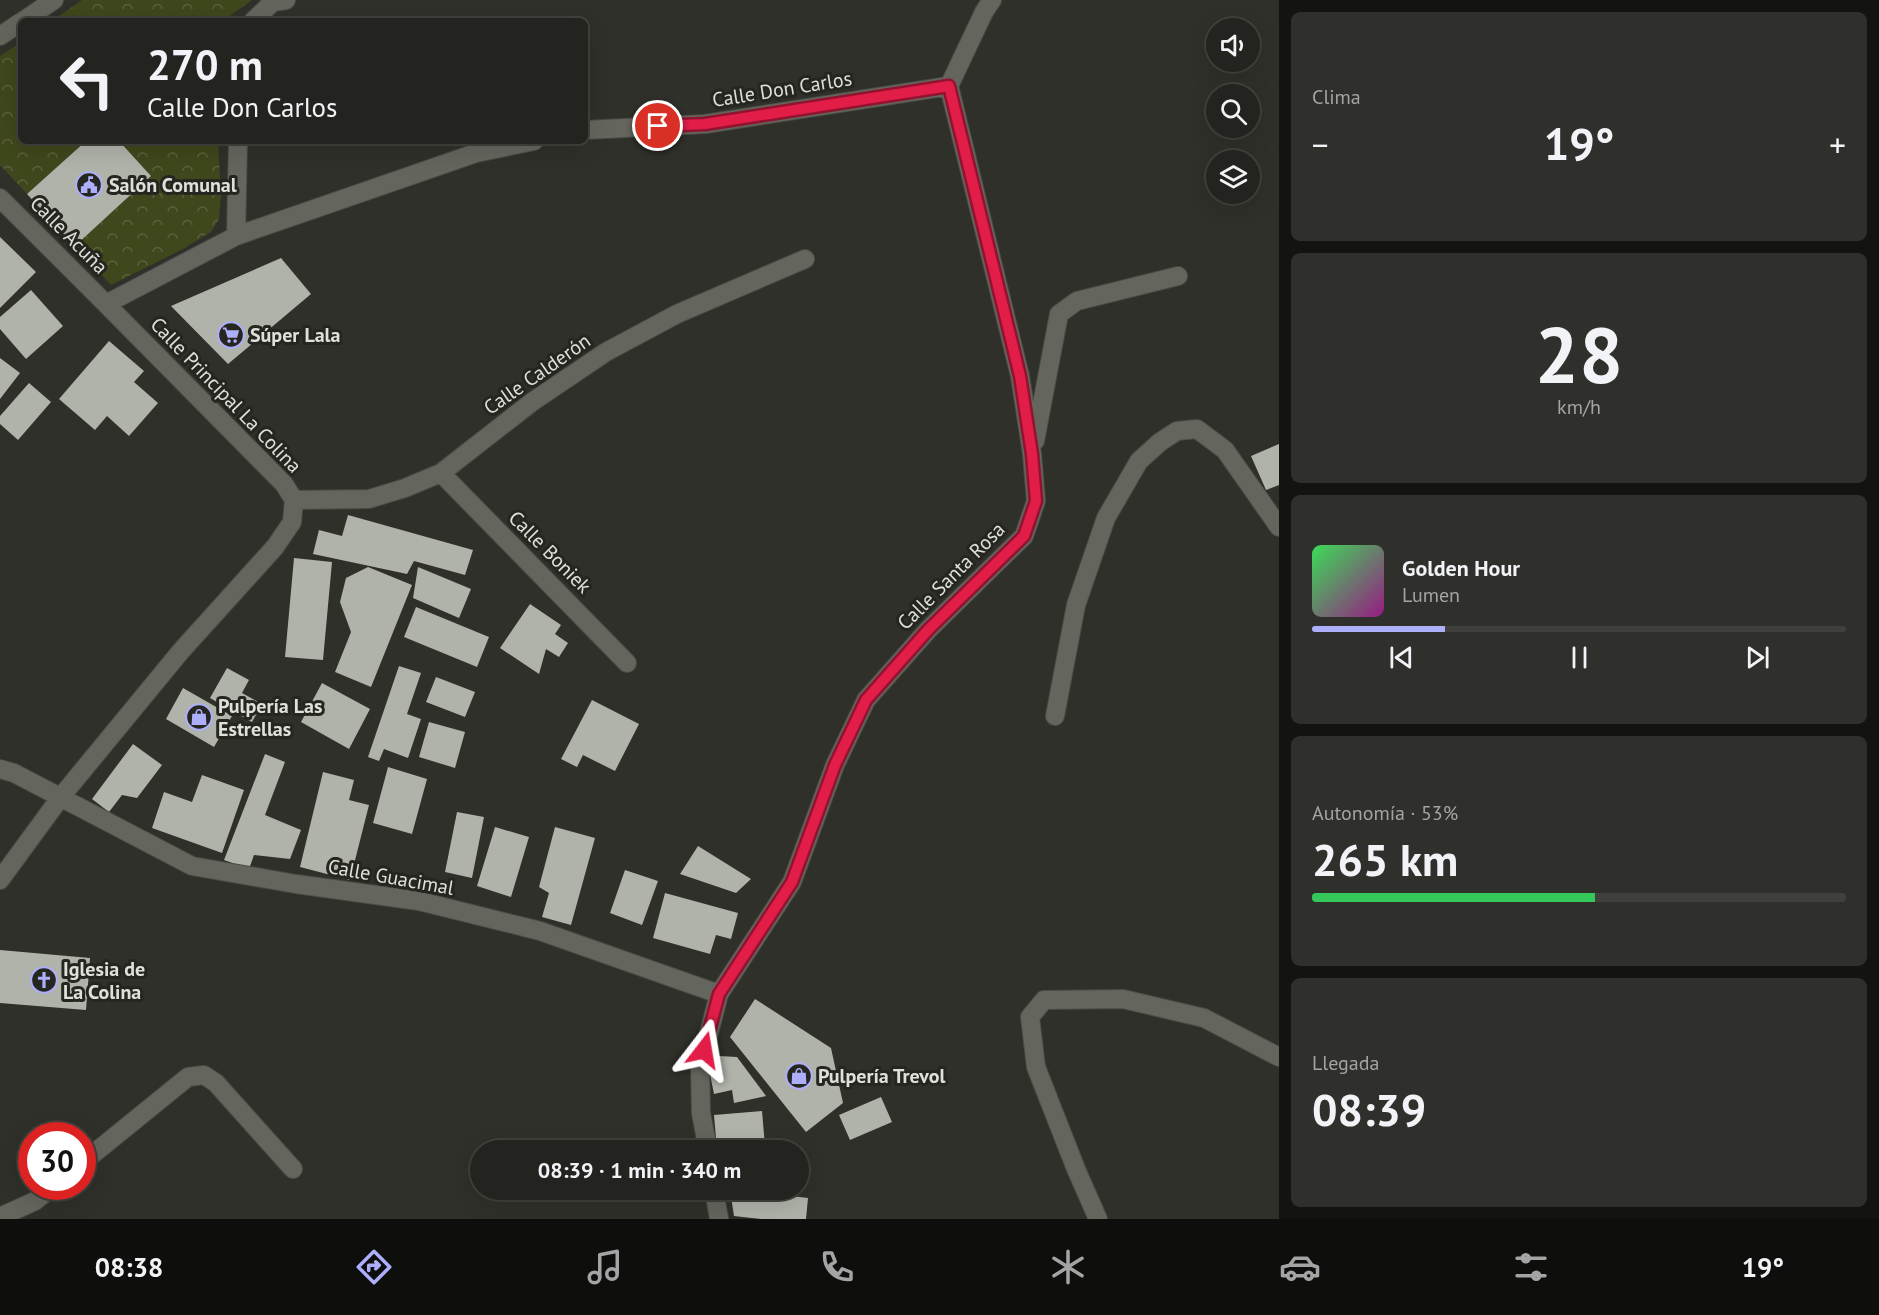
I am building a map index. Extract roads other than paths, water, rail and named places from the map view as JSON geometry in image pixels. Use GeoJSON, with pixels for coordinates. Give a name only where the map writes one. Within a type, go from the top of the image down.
{"type":"FeatureCollection","features":[{"type":"Feature","properties":{"kind":"street"},"geometry":{"type":"LineString","coordinates":[[28,18],[54,0]]}},
{"type":"Feature","properties":{"kind":"street"},"geometry":{"type":"LineString","coordinates":[[949,86],[992,0]]}},
{"type":"Feature","properties":{"kind":"street"},"geometry":{"type":"LineString","coordinates":[[257,18],[277,1]]}},
{"type":"Feature","properties":{"kind":"street"},"geometry":{"type":"LineString","coordinates":[[0,36],[18,25]]}},
{"type":"Feature","properties":{"kind":"street","name":"Calle Don Carlos"},"geometry":{"type":"LineString","coordinates":[[588,130],[705,124],[949,86]]}},
{"type":"Feature","properties":{"kind":"street","name":"Calle Santa Rosa"},"geometry":{"type":"LineString","coordinates":[[706,1140],[701,1113],[700,1068],[719,994],[792,882],[835,765],[866,700],[928,630],[1024,536],[1036,501],[1032,454],[1020,376],[949,86]]}},
{"type":"Feature","properties":{"kind":"street"},"geometry":{"type":"LineString","coordinates":[[236,236],[238,144]]}},
{"type":"Feature","properties":{"kind":"street"},"geometry":{"type":"LineString","coordinates":[[106,304],[236,236],[476,153],[520,144]]}},
{"type":"Feature","properties":{"kind":"street","name":"Calle Acuña"},"geometry":{"type":"LineString","coordinates":[[0,198],[106,304]]}},
{"type":"Feature","properties":{"kind":"street","name":"Calle Calderón"},"geometry":{"type":"LineString","coordinates":[[294,500],[369,500],[441,473],[532,402],[606,352],[677,314],[805,259]]}},
{"type":"Feature","properties":{"kind":"street"},"geometry":{"type":"LineString","coordinates":[[1032,454],[1059,314],[1077,301],[1178,276]]}},
{"type":"Feature","properties":{"kind":"street","name":"Calle Principal La Colina"},"geometry":{"type":"LineString","coordinates":[[0,880],[60,798],[181,651],[275,548],[292,522],[294,500],[284,484],[106,304]]}},
{"type":"Feature","properties":{"kind":"street"},"geometry":{"type":"LineString","coordinates":[[1055,716],[1076,605],[1106,518],[1139,460],[1160,442],[1177,431],[1197,429],[1225,450],[1279,527]]}},
{"type":"Feature","properties":{"kind":"street","name":"Calle Boniek"},"geometry":{"type":"LineString","coordinates":[[441,473],[627,663]]}},
{"type":"Feature","properties":{"kind":"street","name":"Calle Guacimal"},"geometry":{"type":"LineString","coordinates":[[0,769],[14,773],[192,866],[296,884],[419,901],[540,931],[719,994]]}},
{"type":"Feature","properties":{"kind":"street"},"geometry":{"type":"LineString","coordinates":[[1098,1219],[1036,1066],[1030,1017],[1044,1000],[1123,999],[1193,1015],[1204,1018],[1279,1057]]}},
{"type":"Feature","properties":{"kind":"street"},"geometry":{"type":"LineString","coordinates":[[96,1152],[188,1077],[204,1075],[216,1083],[294,1169]]}},
{"type":"Feature","properties":{"kind":"street"},"geometry":{"type":"LineString","coordinates":[[0,1217],[36,1200]]}},
{"type":"Feature","properties":{"kind":"street"},"geometry":{"type":"LineString","coordinates":[[716,1200],[719,1219]]}},
{"type":"Feature","properties":{"kind":"place","name":"Salón Comunal"},"geometry":{"type":"Point","coordinates":[89,185]}},
{"type":"Feature","properties":{"kind":"place","name":"Súper Lala"},"geometry":{"type":"Point","coordinates":[231,335]}},
{"type":"Feature","properties":{"kind":"place","name":"Pulpería Las Estrellas"},"geometry":{"type":"Point","coordinates":[199,717]}},
{"type":"Feature","properties":{"kind":"place","name":"Iglesia de La Colina"},"geometry":{"type":"Point","coordinates":[44,980]}},
{"type":"Feature","properties":{"kind":"place","name":"Pulpería Trevol"},"geometry":{"type":"Point","coordinates":[799,1076]}}]}
